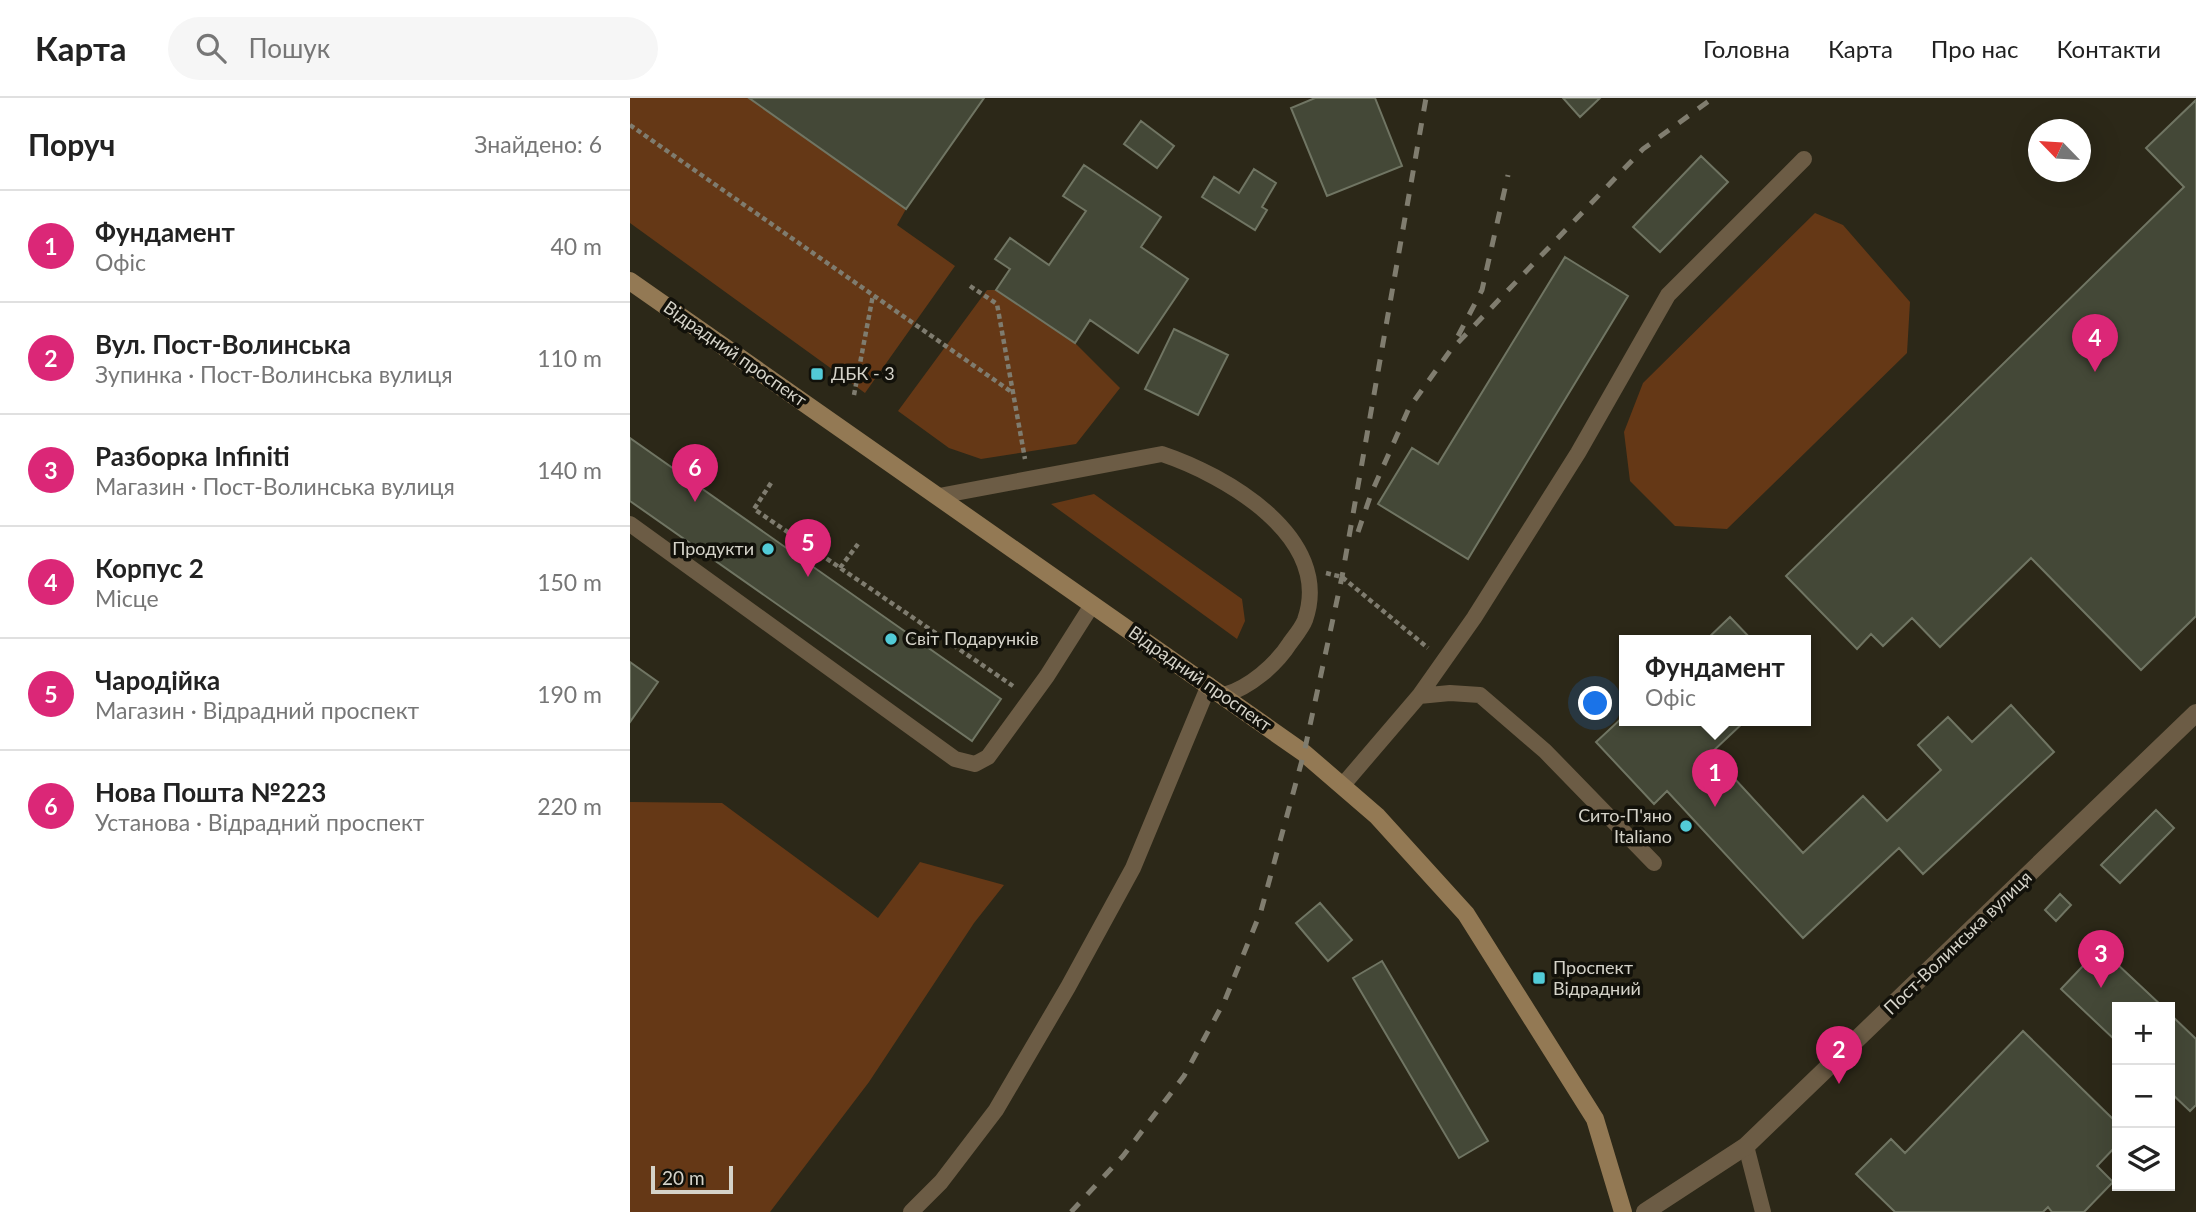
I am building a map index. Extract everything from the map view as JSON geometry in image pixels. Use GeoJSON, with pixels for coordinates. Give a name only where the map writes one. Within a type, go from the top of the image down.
{"type":"FeatureCollection","features":[{"type":"Feature","properties":{"kind":"main road","name":"Відрадний проспект"},"geometry":{"type":"LineString","coordinates":[[630,281],[1304,753],[1377,816],[1466,914],[1595,1119],[1623,1212]]}},
{"type":"Feature","properties":{"kind":"street","name":"Пост-Волинська вулиця"},"geometry":{"type":"LineString","coordinates":[[1645,1212],[1746,1146],[2196,713]]}},
{"type":"Feature","properties":{"kind":"lane"},"geometry":{"type":"LineString","coordinates":[[1342,786],[1419,696],[1474,618],[1578,453],[1668,295],[1804,159]]}},
{"type":"Feature","properties":{"kind":"lane"},"geometry":{"type":"LineString","coordinates":[[911,1212],[941,1182],[996,1110],[1068,987],[1133,868],[1216,690],[1236,692],[1267,670],[1286,650],[1304,621],[1309,596],[1305,567],[1294,541],[1263,509],[1192,464],[1161,454],[939,496]]}},
{"type":"Feature","properties":{"kind":"lane"},"geometry":{"type":"LineString","coordinates":[[630,524],[956,759],[975,764],[988,757],[1029,697],[1047,676],[1092,605]]}},
{"type":"Feature","properties":{"kind":"lane"},"geometry":{"type":"LineString","coordinates":[[1419,696],[1450,693],[1480,695],[1545,751],[1654,863]]}},
{"type":"Feature","properties":{"kind":"lane"},"geometry":{"type":"LineString","coordinates":[[1746,1146],[1763,1212]]}},
{"type":"Feature","properties":{"kind":"path"},"geometry":{"type":"LineString","coordinates":[[630,125],[1013,393]]}},
{"type":"Feature","properties":{"kind":"path"},"geometry":{"type":"LineString","coordinates":[[970,286],[997,304],[1025,460]]}},
{"type":"Feature","properties":{"kind":"path"},"geometry":{"type":"LineString","coordinates":[[854,395],[873,295]]}},
{"type":"Feature","properties":{"kind":"path"},"geometry":{"type":"LineString","coordinates":[[771,483],[754,509],[1029,697]]}},
{"type":"Feature","properties":{"kind":"path"},"geometry":{"type":"LineString","coordinates":[[840,568],[858,544]]}},
{"type":"Feature","properties":{"kind":"path"},"geometry":{"type":"LineString","coordinates":[[1305,567],[1342,577],[1443,661]]}},
{"type":"Feature","properties":{"kind":"shaded area"},"geometry":{"type":"Polygon","coordinates":[[[630,98],[749,98],[906,209],[897,225],[955,266],[865,393],[630,223],[630,98]]]}},
{"type":"Feature","properties":{"kind":"shaded area"},"geometry":{"type":"Polygon","coordinates":[[[1815,213],[1843,225],[1910,302],[1907,353],[1727,529],[1675,526],[1630,481],[1624,432],[1643,383],[1815,213]]]}},
{"type":"Feature","properties":{"kind":"shaded area"},"geometry":{"type":"Polygon","coordinates":[[[987,290],[996,290],[1075,343],[1120,388],[1076,444],[981,459],[949,448],[898,411],[987,290]]]}},
{"type":"Feature","properties":{"kind":"shaded area"},"geometry":{"type":"Polygon","coordinates":[[[1094,494],[1242,599],[1245,621],[1237,639],[1051,504],[1094,494]]]}},
{"type":"Feature","properties":{"kind":"shaded area"},"geometry":{"type":"Polygon","coordinates":[[[630,802],[722,803],[878,918],[920,862],[1004,885],[974,923],[869,1082],[770,1212],[630,1212],[630,802]]]}},
{"type":"Feature","properties":{"kind":"building"},"geometry":{"type":"Polygon","coordinates":[[[749,98],[984,98],[906,209],[749,98]]]}},
{"type":"Feature","properties":{"kind":"building"},"geometry":{"type":"Polygon","coordinates":[[[1315,98],[1375,98],[1402,166],[1327,196],[1291,108],[1315,98]]]}},
{"type":"Feature","properties":{"kind":"building"},"geometry":{"type":"Polygon","coordinates":[[[1563,98],[1600,98],[1580,117],[1563,98]]]}},
{"type":"Feature","properties":{"kind":"building"},"geometry":{"type":"Polygon","coordinates":[[[2196,100],[2196,616],[2141,670],[2031,558],[1940,647],[1912,618],[1883,646],[1871,634],[1857,649],[1786,576],[2184,187],[2146,148],[2196,100]]]}},
{"type":"Feature","properties":{"kind":"building"},"geometry":{"type":"Polygon","coordinates":[[[1141,121],[1174,146],[1157,168],[1124,144],[1141,121]]]}},
{"type":"Feature","properties":{"kind":"building"},"geometry":{"type":"Polygon","coordinates":[[[1701,156],[1728,182],[1660,252],[1633,227],[1701,156]]]}},
{"type":"Feature","properties":{"kind":"building"},"geometry":{"type":"Polygon","coordinates":[[[1084,165],[1161,217],[1141,247],[1188,279],[1138,353],[1090,320],[1075,343],[996,290],[1010,269],[995,259],[1010,238],[1049,265],[1086,211],[1063,196],[1084,165]]]}},
{"type":"Feature","properties":{"kind":"building"},"geometry":{"type":"Polygon","coordinates":[[[1254,169],[1276,183],[1262,207],[1267,210],[1255,230],[1202,197],[1214,177],[1239,193],[1254,169]]]}},
{"type":"Feature","properties":{"kind":"building"},"geometry":{"type":"Polygon","coordinates":[[[1565,257],[1628,296],[1468,559],[1378,504],[1412,448],[1438,464],[1565,257]]]}},
{"type":"Feature","properties":{"kind":"building"},"geometry":{"type":"Polygon","coordinates":[[[1174,329],[1228,355],[1198,415],[1145,389],[1174,329]]]}},
{"type":"Feature","properties":{"kind":"building"},"geometry":{"type":"Polygon","coordinates":[[[630,438],[1001,699],[972,741],[630,501],[630,438]]]}},
{"type":"Feature","properties":{"kind":"building"},"geometry":{"type":"Polygon","coordinates":[[[1730,617],[1747,635],[1711,635],[1730,617]]]}},
{"type":"Feature","properties":{"kind":"building"},"geometry":{"type":"Polygon","coordinates":[[[630,662],[658,682],[630,722],[630,662]]]}},
{"type":"Feature","properties":{"kind":"building"},"geometry":{"type":"Polygon","coordinates":[[[2011,705],[2054,752],[1923,874],[1899,848],[1803,938],[1667,791],[1654,804],[1596,742],[1619,721],[1619,726],[1740,726],[1711,753],[1803,853],[1863,796],[1887,821],[1941,770],[1918,745],[1948,717],[1972,742],[2011,705]]]}},
{"type":"Feature","properties":{"kind":"building"},"geometry":{"type":"Polygon","coordinates":[[[2156,810],[2174,828],[2120,883],[2101,865],[2156,810]]]}},
{"type":"Feature","properties":{"kind":"building"},"geometry":{"type":"Polygon","coordinates":[[[2060,894],[2071,905],[2056,921],[2045,910],[2060,894]]]}},
{"type":"Feature","properties":{"kind":"building"},"geometry":{"type":"Polygon","coordinates":[[[1320,903],[1352,940],[1328,961],[1296,923],[1320,903]]]}},
{"type":"Feature","properties":{"kind":"building"},"geometry":{"type":"Polygon","coordinates":[[[2100,948],[2158,1002],[2112,1002],[2112,1037],[2061,989],[2100,948]]]}},
{"type":"Feature","properties":{"kind":"building"},"geometry":{"type":"Polygon","coordinates":[[[1382,961],[1488,1141],[1459,1158],[1353,978],[1382,961]]]}},
{"type":"Feature","properties":{"kind":"building"},"geometry":{"type":"Polygon","coordinates":[[[2175,1019],[2196,1039],[2196,1105],[2190,1111],[2175,1097],[2175,1019]]]}},
{"type":"Feature","properties":{"kind":"building"},"geometry":{"type":"Polygon","coordinates":[[[2023,1031],[2112,1118],[2112,1150],[2097,1166],[2112,1183],[2084,1212],[2052,1212],[2048,1207],[2043,1212],[1895,1212],[1856,1174],[1891,1139],[1905,1153],[2023,1031]]]}},
{"type":"Feature","properties":{"kind":"railway"},"geometry":{"type":"LineString","coordinates":[[1071,1212],[1123,1156],[1184,1076],[1225,1000],[1261,911],[1304,753],[1342,577],[1426,98]]}},
{"type":"Feature","properties":{"kind":"railway"},"geometry":{"type":"LineString","coordinates":[[1358,532],[1371,494],[1409,408],[1450,351],[1643,149],[1713,98]]}},
{"type":"Feature","properties":{"kind":"railway"},"geometry":{"type":"LineString","coordinates":[[1458,336],[1482,290],[1508,175]]}},
{"type":"Feature","properties":{"kind":"place","name":"Корпус 2"},"geometry":{"type":"Point","coordinates":[2095,372]}},
{"type":"Feature","properties":{"kind":"place","name":"ДБК - 3"},"geometry":{"type":"Point","coordinates":[817,374]}},
{"type":"Feature","properties":{"kind":"place","name":"Нова Пошта №223"},"geometry":{"type":"Point","coordinates":[695,502]}},
{"type":"Feature","properties":{"kind":"place","name":"Продукти"},"geometry":{"type":"Point","coordinates":[768,549]}},
{"type":"Feature","properties":{"kind":"place","name":"Чародійка"},"geometry":{"type":"Point","coordinates":[808,577]}},
{"type":"Feature","properties":{"kind":"place","name":"Світ Подарунків"},"geometry":{"type":"Point","coordinates":[891,639]}},
{"type":"Feature","properties":{"kind":"place","name":"Фундамент"},"geometry":{"type":"Point","coordinates":[1715,807]}},
{"type":"Feature","properties":{"kind":"place","name":"Сито-П'яно Italiano"},"geometry":{"type":"Point","coordinates":[1686,826]}},
{"type":"Feature","properties":{"kind":"place","name":"Проспект Відрадний"},"geometry":{"type":"Point","coordinates":[1539,978]}},
{"type":"Feature","properties":{"kind":"place","name":"Разборка Infiniti"},"geometry":{"type":"Point","coordinates":[2101,988]}},
{"type":"Feature","properties":{"kind":"place","name":"Вул. Пост-Волинська"},"geometry":{"type":"Point","coordinates":[1839,1084]}}]}
